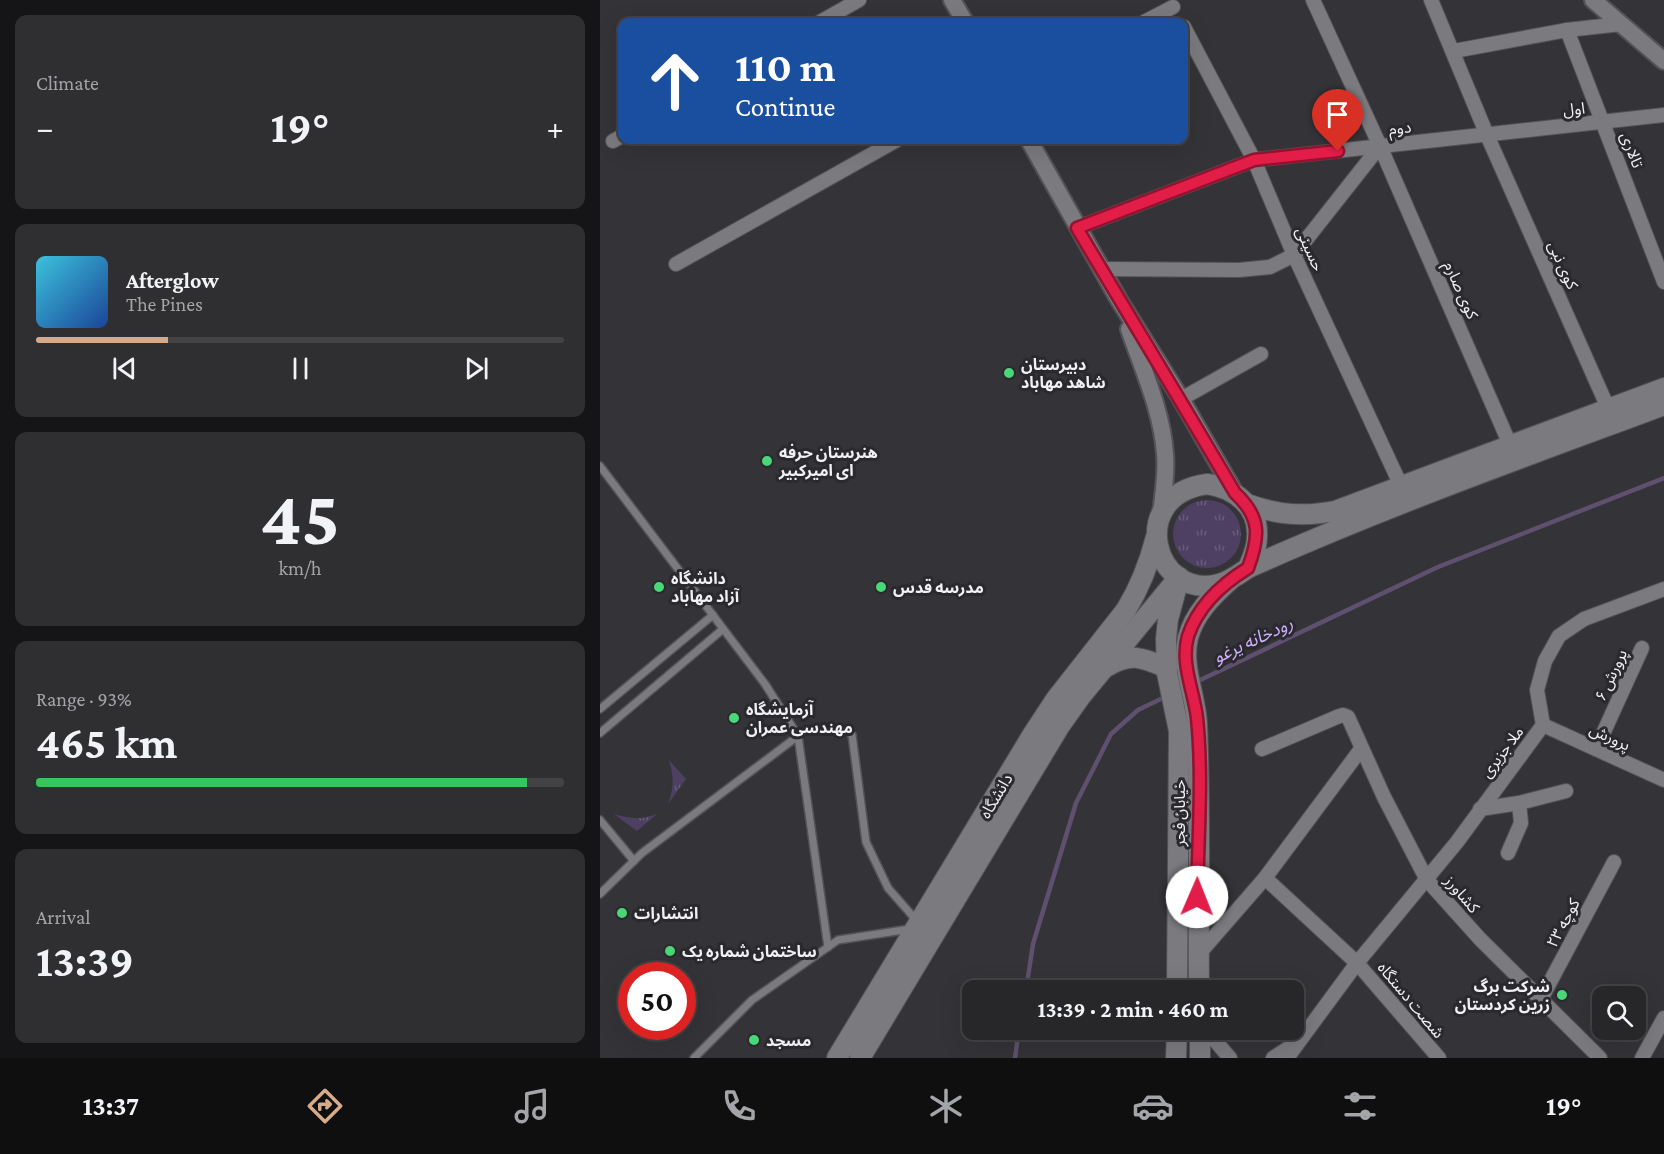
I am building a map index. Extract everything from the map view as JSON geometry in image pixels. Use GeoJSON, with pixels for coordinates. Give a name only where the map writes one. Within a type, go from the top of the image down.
{"type":"FeatureCollection","features":[{"type":"Feature","properties":{"kind":"main road"},"geometry":{"type":"LineString","coordinates":[[1664,388],[1335,511],[1296,516],[1271,512],[1214,485],[1193,486],[1168,502],[1161,515],[1156,537],[1163,560],[1179,577],[1191,583],[1218,584],[1299,546],[1454,483],[1664,405]]}},
{"type":"Feature","properties":{"kind":"main road"},"geometry":{"type":"LineString","coordinates":[[1241,498],[1255,519],[1257,536],[1248,568]]}},
{"type":"Feature","properties":{"kind":"main road","name":"دانشگاه"},"geometry":{"type":"LineString","coordinates":[[837,1058],[1033,734],[1056,699],[1130,603],[1143,580],[1156,537]]}},
{"type":"Feature","properties":{"kind":"main road","name":"دانشگاه"},"geometry":{"type":"LineString","coordinates":[[860,1058],[1059,728],[1081,696],[1179,577]]}},
{"type":"Feature","properties":{"kind":"main road","name":"خیابان فجر"},"geometry":{"type":"LineString","coordinates":[[1177,980],[1179,731],[1167,670],[1166,628],[1179,577]]}},
{"type":"Feature","properties":{"kind":"main road","name":"خیابان فجر"},"geometry":{"type":"LineString","coordinates":[[1199,980],[1197,717],[1186,659],[1188,637],[1198,616],[1230,580]]}},
{"type":"Feature","properties":{"kind":"main road"},"geometry":{"type":"LineString","coordinates":[[1108,666],[1118,660],[1139,657],[1167,670]]}},
{"type":"Feature","properties":{"kind":"main road"},"geometry":{"type":"LineString","coordinates":[[1176,1058],[1177,1040]]}},
{"type":"Feature","properties":{"kind":"main road"},"geometry":{"type":"LineString","coordinates":[[1200,1040],[1200,1058]]}},
{"type":"Feature","properties":{"kind":"street"},"geometry":{"type":"LineString","coordinates":[[827,18],[859,0]]}},
{"type":"Feature","properties":{"kind":"street"},"geometry":{"type":"LineString","coordinates":[[952,0],[963,18]]}},
{"type":"Feature","properties":{"kind":"street","name":"کوی صارم"},"geometry":{"type":"LineString","coordinates":[[1313,0],[1380,146],[1511,447]]}},
{"type":"Feature","properties":{"kind":"street","name":"کوی نبی"},"geometry":{"type":"LineString","coordinates":[[1431,0],[1487,135],[1608,408]]}},
{"type":"Feature","properties":{"kind":"street"},"geometry":{"type":"LineString","coordinates":[[1593,0],[1663,64]]}},
{"type":"Feature","properties":{"kind":"street"},"geometry":{"type":"LineString","coordinates":[[1150,18],[1171,4],[1179,18]]}},
{"type":"Feature","properties":{"kind":"street"},"geometry":{"type":"LineString","coordinates":[[1454,51],[1567,30],[1621,24]]}},
{"type":"Feature","properties":{"kind":"street","name":"تالاری"},"geometry":{"type":"LineString","coordinates":[[1567,30],[1664,282]]}},
{"type":"Feature","properties":{"kind":"street","name":"حسینی"},"geometry":{"type":"LineString","coordinates":[[1188,35],[1254,160],[1294,255],[1401,488]]}},
{"type":"Feature","properties":{"kind":"street","name":"اول"},"geometry":{"type":"LineString","coordinates":[[1487,135],[1664,115]]}},
{"type":"Feature","properties":{"kind":"street","name":"دوم"},"geometry":{"type":"LineString","coordinates":[[1077,228],[1254,160],[1487,135]]}},
{"type":"Feature","properties":{"kind":"street"},"geometry":{"type":"LineString","coordinates":[[676,264],[890,144]]}},
{"type":"Feature","properties":{"kind":"street"},"geometry":{"type":"LineString","coordinates":[[1031,144],[1119,300],[1241,498]]}},
{"type":"Feature","properties":{"kind":"street"},"geometry":{"type":"LineString","coordinates":[[1102,269],[1239,270],[1270,267],[1294,255],[1380,146]]}},
{"type":"Feature","properties":{"kind":"street"},"geometry":{"type":"LineString","coordinates":[[1119,300],[1160,420],[1165,454],[1165,486],[1161,515]]}},
{"type":"Feature","properties":{"kind":"street"},"geometry":{"type":"LineString","coordinates":[[1180,399],[1261,354]]}},
{"type":"Feature","properties":{"kind":"street","name":"ملا جزیری"},"geometry":{"type":"LineString","coordinates":[[1304,1035],[1358,963],[1427,880],[1543,725],[1537,690],[1545,661],[1559,636],[1584,619],[1664,589]]}},
{"type":"Feature","properties":{"kind":"street","name":"پرورش ۶"},"geometry":{"type":"LineString","coordinates":[[1596,749],[1642,648]]}},
{"type":"Feature","properties":{"kind":"street","name":"کشاورز"},"geometry":{"type":"LineString","coordinates":[[1262,749],[1337,717],[1343,715],[1348,717],[1361,749],[1427,880],[1480,939],[1600,1058]]}},
{"type":"Feature","properties":{"kind":"street","name":"پرورش"},"geometry":{"type":"LineString","coordinates":[[1543,725],[1664,780]]}},
{"type":"Feature","properties":{"kind":"street"},"geometry":{"type":"LineString","coordinates":[[1198,955],[1265,878],[1361,749]]}},
{"type":"Feature","properties":{"kind":"street"},"geometry":{"type":"LineString","coordinates":[[1480,809],[1519,803],[1566,790]]}},
{"type":"Feature","properties":{"kind":"street"},"geometry":{"type":"LineString","coordinates":[[1508,853],[1521,823],[1519,803]]}},
{"type":"Feature","properties":{"kind":"street","name":"کوچه ۲۳"},"geometry":{"type":"LineString","coordinates":[[1541,999],[1614,862]]}},
{"type":"Feature","properties":{"kind":"street","name":"شصت دستگاه"},"geometry":{"type":"LineString","coordinates":[[1265,878],[1358,963],[1435,1057]]}},
{"type":"Feature","properties":{"kind":"street"},"geometry":{"type":"LineString","coordinates":[[1642,1058],[1664,1018]]}},
{"type":"Feature","properties":{"kind":"street"},"geometry":{"type":"LineString","coordinates":[[1214,1040],[1230,1058]]}},
{"type":"Feature","properties":{"kind":"street"},"geometry":{"type":"LineString","coordinates":[[1273,1058],[1300,1040]]}},
{"type":"Feature","properties":{"kind":"street","name":"ملا جزیری"},"geometry":{"type":"LineString","coordinates":[[1287,1058],[1300,1040]]}},
{"type":"Feature","properties":{"kind":"lane"},"geometry":{"type":"LineString","coordinates":[[601,471],[765,684],[798,736],[828,947]]}},
{"type":"Feature","properties":{"kind":"lane"},"geometry":{"type":"LineString","coordinates":[[600,709],[713,615]]}},
{"type":"Feature","properties":{"kind":"lane"},"geometry":{"type":"LineString","coordinates":[[600,733],[723,629]]}},
{"type":"Feature","properties":{"kind":"lane"},"geometry":{"type":"LineString","coordinates":[[694,1058],[752,1000],[838,940],[917,926],[888,888],[866,842],[852,735]]}},
{"type":"Feature","properties":{"kind":"lane"},"geometry":{"type":"LineString","coordinates":[[600,894],[642,853],[798,736]]}},
{"type":"Feature","properties":{"kind":"lane"},"geometry":{"type":"LineString","coordinates":[[600,820],[634,861]]}},
{"type":"Feature","properties":{"kind":"green space"},"geometry":{"type":"Polygon","coordinates":[[[1207,500],[1220,503],[1231,510],[1238,521],[1241,534],[1238,547],[1231,558],[1220,565],[1207,568],[1194,565],[1183,558],[1176,547],[1173,534],[1176,521],[1183,510],[1194,503],[1207,500]]]}},
{"type":"Feature","properties":{"kind":"green space"},"geometry":{"type":"Polygon","coordinates":[[[669,760],[686,779],[668,804],[673,782],[669,760]]]}},
{"type":"Feature","properties":{"kind":"green space"},"geometry":{"type":"Polygon","coordinates":[[[614,814],[636,818],[657,814],[637,831],[614,814]]]}},
{"type":"Feature","properties":{"kind":"waterway","name":"رودخانه یرغو"},"geometry":{"type":"LineString","coordinates":[[1196,682],[1438,567],[1664,478]]}},
{"type":"Feature","properties":{"kind":"waterway","name":"رودخانه یرغو"},"geometry":{"type":"LineString","coordinates":[[1028,980],[1033,944],[1076,803],[1111,734],[1138,710],[1167,696]]}},
{"type":"Feature","properties":{"kind":"waterway","name":"رودخانه یرغو"},"geometry":{"type":"LineString","coordinates":[[1015,1058],[1017,1040]]}},
{"type":"Feature","properties":{"kind":"place","name":"دبیرستان شاهد مهاباد"},"geometry":{"type":"Point","coordinates":[1009,373]}},
{"type":"Feature","properties":{"kind":"place","name":"هنرستان حرفه ای امیرکبیر"},"geometry":{"type":"Point","coordinates":[767,461]}},
{"type":"Feature","properties":{"kind":"place","name":"دانشگاه آزاد مهاباد"},"geometry":{"type":"Point","coordinates":[659,587]}},
{"type":"Feature","properties":{"kind":"place","name":"مدرسه قدس"},"geometry":{"type":"Point","coordinates":[881,587]}},
{"type":"Feature","properties":{"kind":"place","name":"آزمایشگاه مهندسی عمران"},"geometry":{"type":"Point","coordinates":[734,718]}},
{"type":"Feature","properties":{"kind":"place","name":"انتشارات"},"geometry":{"type":"Point","coordinates":[622,913]}},
{"type":"Feature","properties":{"kind":"place","name":"ساختمان شماره یک"},"geometry":{"type":"Point","coordinates":[670,951]}},
{"type":"Feature","properties":{"kind":"place","name":"شرکت برگ زرین کردستان"},"geometry":{"type":"Point","coordinates":[1562,995]}},
{"type":"Feature","properties":{"kind":"place","name":"مسجد"},"geometry":{"type":"Point","coordinates":[754,1040]}},
{"type":"Feature","properties":{"kind":"route"},"geometry":{"type":"LineString","coordinates":[[1197,897],[1199,761],[1197,717],[1186,648],[1188,637],[1204,607],[1230,580],[1248,568],[1257,536],[1255,519],[1247,504],[1235,493],[1077,228],[1254,160],[1338,151]]}}]}
